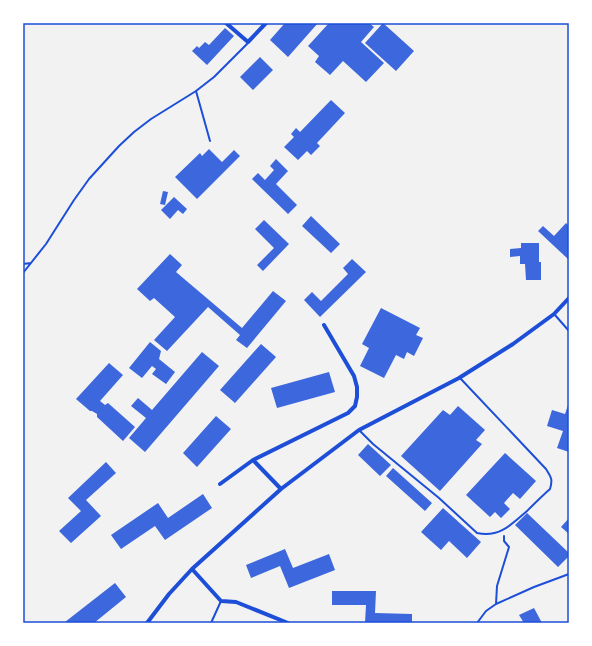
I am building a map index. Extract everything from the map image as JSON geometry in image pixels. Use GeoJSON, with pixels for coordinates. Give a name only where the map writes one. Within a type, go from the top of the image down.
{"type":"FeatureCollection","features":[{"type":"Feature","properties":{"kind":"street"},"geometry":{"type":"LineString","coordinates":[[226,23],[248,42],[266,23]]}},
{"type":"Feature","properties":{"kind":"street"},"geometry":{"type":"LineString","coordinates":[[147,623],[169,594],[192,568],[280,489],[359,430],[459,378],[513,344],[554,314],[569,298]]}},
{"type":"Feature","properties":{"kind":"street"},"geometry":{"type":"LineString","coordinates":[[220,484],[253,460],[348,413],[355,406],[357,387],[354,376],[324,325]]}},
{"type":"Feature","properties":{"kind":"street"},"geometry":{"type":"LineString","coordinates":[[253,460],[280,489]]}},
{"type":"Feature","properties":{"kind":"street"},"geometry":{"type":"LineString","coordinates":[[192,568],[221,600],[236,602],[288,623]]}},
{"type":"Feature","properties":{"kind":"lane"},"geometry":{"type":"LineString","coordinates":[[23,273],[46,244],[89,179],[110,156],[129,137],[151,119],[196,91],[214,77],[248,42]]}},
{"type":"Feature","properties":{"kind":"lane"},"geometry":{"type":"LineString","coordinates":[[196,91],[210,141]]}},
{"type":"Feature","properties":{"kind":"lane"},"geometry":{"type":"LineString","coordinates":[[23,264],[31,263]]}},
{"type":"Feature","properties":{"kind":"lane"},"geometry":{"type":"LineString","coordinates":[[554,314],[569,331]]}},
{"type":"Feature","properties":{"kind":"lane"},"geometry":{"type":"LineString","coordinates":[[359,430],[373,444],[439,498],[477,533],[486,535],[503,530],[512,524],[550,489],[552,482],[551,477],[546,468],[459,378]]}},
{"type":"Feature","properties":{"kind":"lane"},"geometry":{"type":"LineString","coordinates":[[211,623],[221,600]]}},
{"type":"Feature","properties":{"kind":"path"},"geometry":{"type":"LineString","coordinates":[[496,604],[498,586],[509,547],[504,542],[503,530]]}},
{"type":"Feature","properties":{"kind":"path"},"geometry":{"type":"LineString","coordinates":[[477,623],[486,611],[496,604],[534,587],[569,574]]}},
{"type":"Feature","properties":{"kind":"building"},"geometry":{"type":"Polygon","coordinates":[[[285,23],[318,23],[288,57],[270,40],[285,23]]]}},
{"type":"Feature","properties":{"kind":"building"},"geometry":{"type":"Polygon","coordinates":[[[329,23],[369,23],[374,27],[361,42],[384,63],[366,82],[343,61],[330,75],[315,62],[319,56],[308,46],[329,23]]]}},
{"type":"Feature","properties":{"kind":"building"},"geometry":{"type":"Polygon","coordinates":[[[383,23],[414,51],[396,71],[365,43],[383,23]]]}},
{"type":"Feature","properties":{"kind":"building"},"geometry":{"type":"Polygon","coordinates":[[[225,28],[234,36],[207,65],[192,51],[197,46],[199,48],[205,42],[209,45],[225,28]]]}},
{"type":"Feature","properties":{"kind":"building"},"geometry":{"type":"Polygon","coordinates":[[[260,57],[273,70],[253,90],[240,77],[260,57]]]}},
{"type":"Feature","properties":{"kind":"building"},"geometry":{"type":"Polygon","coordinates":[[[331,100],[345,113],[317,143],[320,146],[311,155],[307,151],[298,160],[284,147],[294,137],[291,134],[296,128],[300,132],[331,100]]]}},
{"type":"Feature","properties":{"kind":"building"},"geometry":{"type":"Polygon","coordinates":[[[209,149],[222,162],[234,150],[240,156],[197,199],[175,177],[200,153],[202,156],[209,149]]]}},
{"type":"Feature","properties":{"kind":"building"},"geometry":{"type":"Polygon","coordinates":[[[276,159],[288,171],[276,184],[297,205],[288,214],[252,179],[258,173],[265,180],[274,170],[270,166],[276,159]]]}},
{"type":"Feature","properties":{"kind":"building"},"geometry":{"type":"Polygon","coordinates":[[[163,191],[168,192],[165,205],[160,204],[163,191]]]}},
{"type":"Feature","properties":{"kind":"building"},"geometry":{"type":"Polygon","coordinates":[[[174,197],[187,209],[183,214],[178,210],[170,219],[161,210],[174,197]]]}},
{"type":"Feature","properties":{"kind":"building"},"geometry":{"type":"Polygon","coordinates":[[[311,216],[340,244],[331,253],[302,226],[311,216]]]}},
{"type":"Feature","properties":{"kind":"building"},"geometry":{"type":"Polygon","coordinates":[[[264,220],[289,244],[263,271],[257,265],[274,248],[255,229],[264,220]]]}},
{"type":"Feature","properties":{"kind":"building"},"geometry":{"type":"Polygon","coordinates":[[[566,223],[569,226],[569,260],[538,231],[543,226],[554,236],[566,223]]]}},
{"type":"Feature","properties":{"kind":"building"},"geometry":{"type":"Polygon","coordinates":[[[521,243],[539,243],[541,280],[526,280],[525,264],[520,264],[520,256],[510,257],[510,249],[521,248],[521,243]]]}},
{"type":"Feature","properties":{"kind":"building"},"geometry":{"type":"Polygon","coordinates":[[[170,254],[182,265],[176,272],[242,328],[273,291],[286,301],[247,348],[236,340],[240,335],[208,307],[167,351],[154,340],[175,317],[154,298],[150,301],[137,289],[170,254]]]}},
{"type":"Feature","properties":{"kind":"building"},"geometry":{"type":"Polygon","coordinates":[[[352,259],[366,272],[320,317],[304,300],[312,292],[321,301],[348,274],[343,268],[352,259]]]}},
{"type":"Feature","properties":{"kind":"building"},"geometry":{"type":"Polygon","coordinates":[[[381,308],[420,328],[416,335],[423,338],[414,356],[407,352],[404,359],[396,355],[384,378],[360,366],[369,348],[362,344],[381,308]]]}},
{"type":"Feature","properties":{"kind":"building"},"geometry":{"type":"Polygon","coordinates":[[[150,342],[161,351],[159,359],[175,372],[166,384],[152,374],[156,369],[152,366],[142,378],[129,368],[150,342]]]}},
{"type":"Feature","properties":{"kind":"building"},"geometry":{"type":"Polygon","coordinates":[[[261,344],[276,357],[235,403],[220,390],[261,344]]]}},
{"type":"Feature","properties":{"kind":"building"},"geometry":{"type":"Polygon","coordinates":[[[202,352],[219,366],[145,452],[129,438],[146,418],[131,406],[138,398],[152,410],[202,352]]]}},
{"type":"Feature","properties":{"kind":"building"},"geometry":{"type":"Polygon","coordinates":[[[109,363],[123,375],[100,401],[105,405],[108,403],[135,427],[123,441],[97,417],[97,414],[90,411],[76,399],[109,363]]]}},
{"type":"Feature","properties":{"kind":"building"},"geometry":{"type":"Polygon","coordinates":[[[329,372],[335,392],[277,408],[271,388],[329,372]]]}},
{"type":"Feature","properties":{"kind":"building"},"geometry":{"type":"Polygon","coordinates":[[[569,402],[569,452],[557,448],[563,431],[547,426],[552,410],[565,414],[569,402]]]}},
{"type":"Feature","properties":{"kind":"building"},"geometry":{"type":"Polygon","coordinates":[[[458,406],[485,430],[476,440],[482,444],[440,491],[401,456],[443,410],[450,415],[458,406]]]}},
{"type":"Feature","properties":{"kind":"building"},"geometry":{"type":"Polygon","coordinates":[[[216,416],[231,429],[197,467],[183,453],[216,416]]]}},
{"type":"Feature","properties":{"kind":"building"},"geometry":{"type":"Polygon","coordinates":[[[368,444],[391,465],[380,476],[358,455],[368,444]]]}},
{"type":"Feature","properties":{"kind":"building"},"geometry":{"type":"Polygon","coordinates":[[[505,453],[536,481],[520,499],[513,493],[504,503],[510,509],[501,518],[495,512],[490,517],[466,495],[505,453]]]}},
{"type":"Feature","properties":{"kind":"building"},"geometry":{"type":"Polygon","coordinates":[[[106,462],[116,473],[86,500],[101,516],[71,543],[59,531],[81,511],[68,498],[106,462]]]}},
{"type":"Feature","properties":{"kind":"building"},"geometry":{"type":"Polygon","coordinates":[[[393,468],[432,503],[425,511],[386,476],[393,468]]]}},
{"type":"Feature","properties":{"kind":"building"},"geometry":{"type":"Polygon","coordinates":[[[203,494],[212,508],[165,540],[155,526],[121,549],[111,535],[158,503],[168,518],[203,494]]]}},
{"type":"Feature","properties":{"kind":"building"},"geometry":{"type":"Polygon","coordinates":[[[443,508],[481,542],[467,558],[449,541],[441,550],[421,532],[443,508]]]}},
{"type":"Feature","properties":{"kind":"building"},"geometry":{"type":"Polygon","coordinates":[[[527,513],[569,553],[569,556],[558,567],[515,525],[527,513]]]}},
{"type":"Feature","properties":{"kind":"building"},"geometry":{"type":"Polygon","coordinates":[[[569,518],[569,534],[561,527],[569,518]]]}},
{"type":"Feature","properties":{"kind":"building"},"geometry":{"type":"Polygon","coordinates":[[[285,549],[293,568],[329,554],[335,570],[289,588],[280,566],[251,578],[246,565],[285,549]]]}},
{"type":"Feature","properties":{"kind":"building"},"geometry":{"type":"Polygon","coordinates":[[[115,583],[126,597],[94,623],[65,622],[115,583]]]}},
{"type":"Feature","properties":{"kind":"building"},"geometry":{"type":"Polygon","coordinates":[[[332,591],[376,591],[375,613],[412,614],[412,623],[365,623],[366,605],[332,605],[332,591]]]}},
{"type":"Feature","properties":{"kind":"building"},"geometry":{"type":"Polygon","coordinates":[[[534,608],[542,623],[524,623],[519,615],[534,608]]]}}]}
